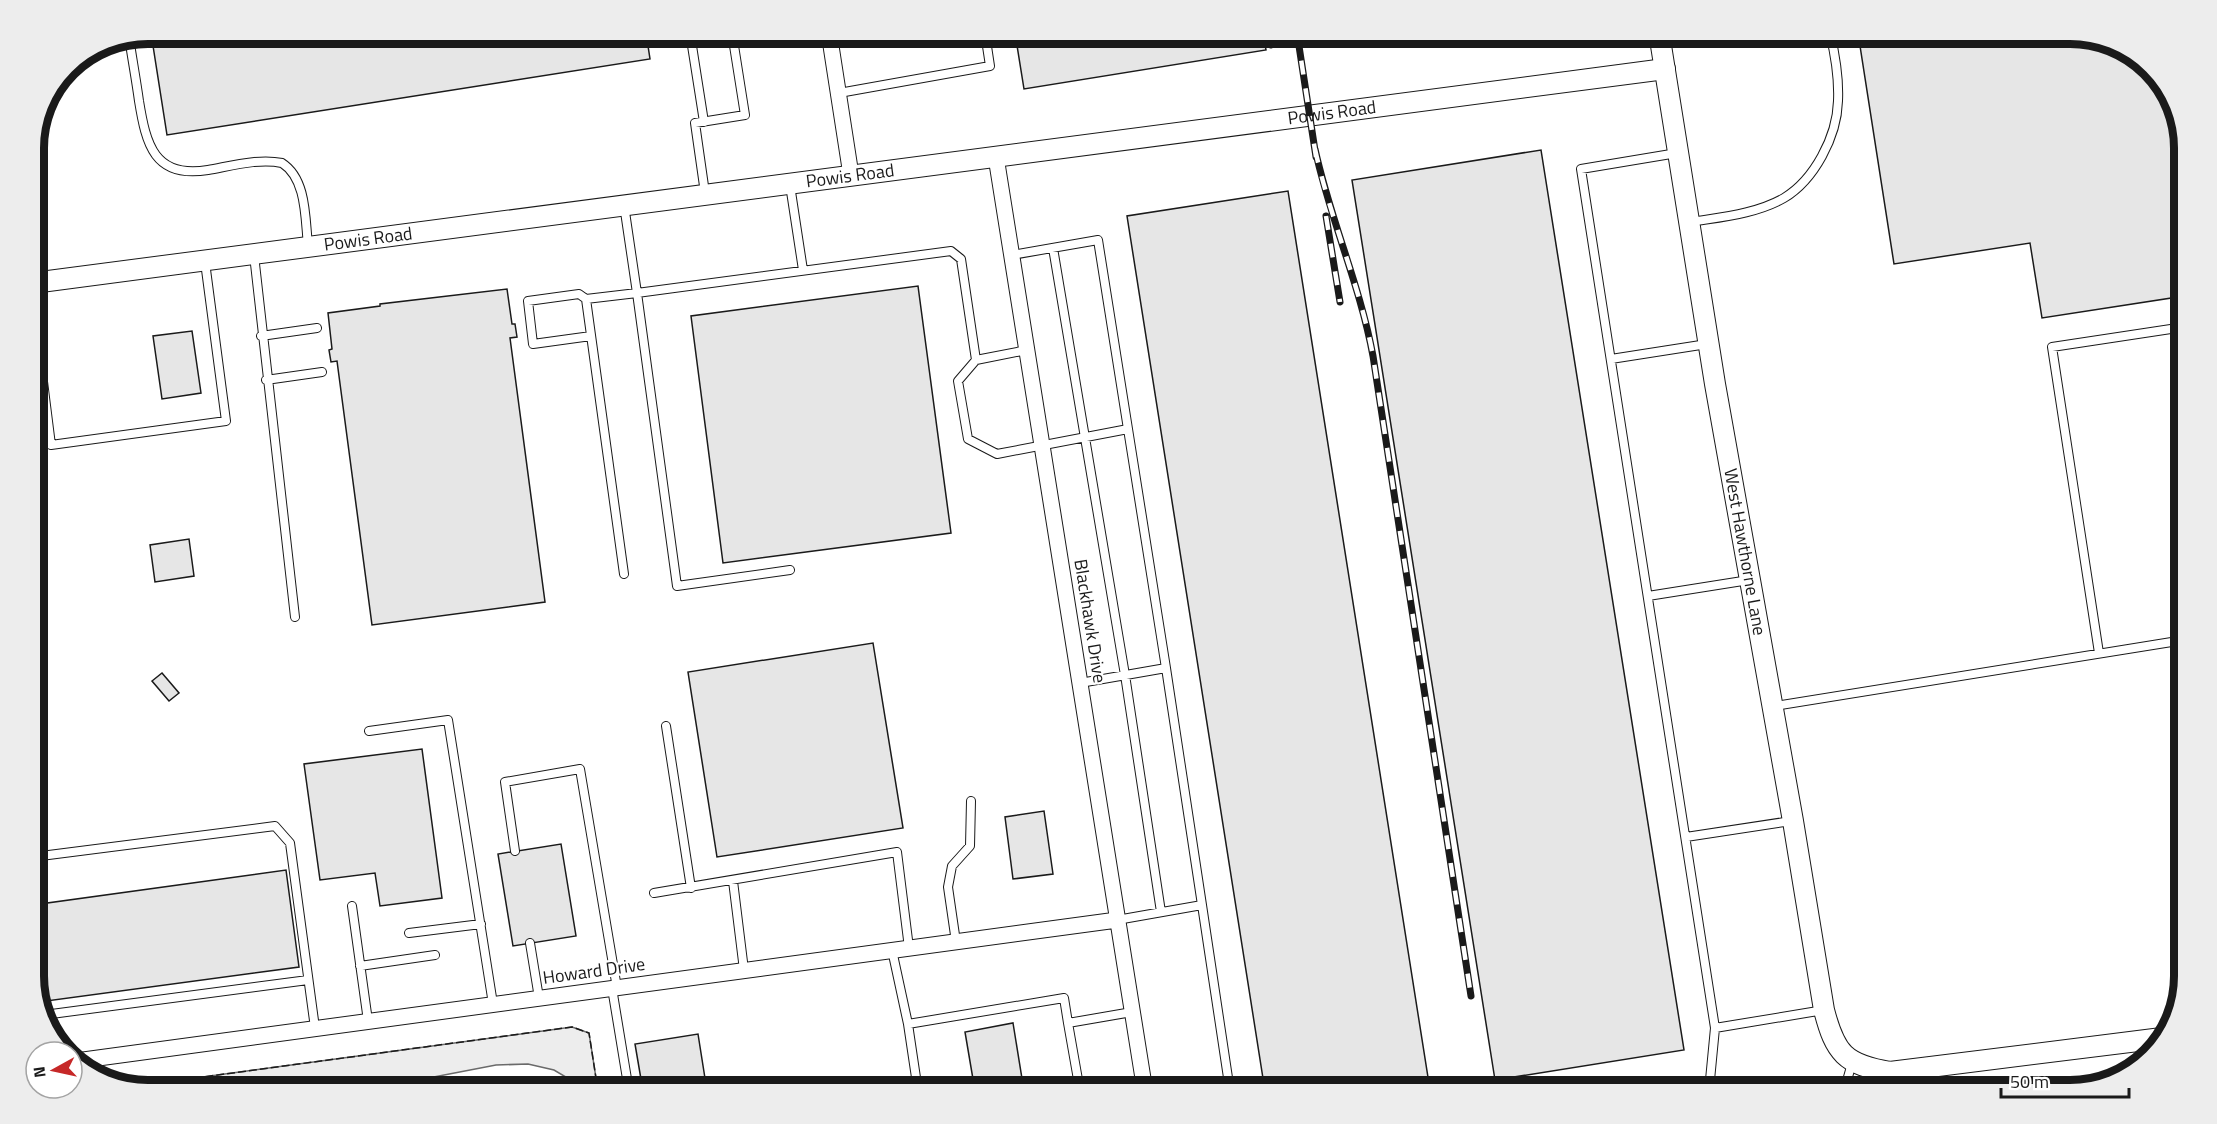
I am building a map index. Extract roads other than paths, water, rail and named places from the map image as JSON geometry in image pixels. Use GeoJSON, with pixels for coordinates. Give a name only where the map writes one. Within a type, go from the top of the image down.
{"type":"FeatureCollection","features":[{"type":"Feature","properties":{"kind":"street"},"geometry":{"type":"LineString","coordinates":[[831,44],[851,175]]}},
{"type":"Feature","properties":{"kind":"street","name":"West Hawthorne Lane"},"geometry":{"type":"LineString","coordinates":[[1661,44],[1708,344],[1793,820],[1824,1010],[1830,1034],[1840,1053],[1852,1063]]}},
{"type":"Feature","properties":{"kind":"street","name":"Powis Road"},"geometry":{"type":"LineString","coordinates":[[44,282],[1665,69]]}},
{"type":"Feature","properties":{"kind":"street","name":"Blackhawk Drive"},"geometry":{"type":"LineString","coordinates":[[996,157],[1143,1080]]}},
{"type":"Feature","properties":{"kind":"street","name":"Howard Drive"},"geometry":{"type":"LineString","coordinates":[[86,1060],[1118,920]]}},
{"type":"Feature","properties":{"kind":"street"},"geometry":{"type":"LineString","coordinates":[[1852,1063],[1890,1072],[2152,1039]]}},
{"type":"Feature","properties":{"kind":"lane"},"geometry":{"type":"LineString","coordinates":[[692,44],[704,122]]}},
{"type":"Feature","properties":{"kind":"lane"},"geometry":{"type":"LineString","coordinates":[[705,194],[695,123],[745,115],[734,44]]}},
{"type":"Feature","properties":{"kind":"lane"},"geometry":{"type":"LineString","coordinates":[[839,93],[990,66],[987,44]]}},
{"type":"Feature","properties":{"kind":"lane"},"geometry":{"type":"LineString","coordinates":[[1689,222],[1755,210],[1784,198],[1805,181],[1828,144],[1838,102],[1831,44]]}},
{"type":"Feature","properties":{"kind":"lane"},"geometry":{"type":"LineString","coordinates":[[130,45],[144,129],[151,150],[157,158],[170,167],[189,171],[260,162],[282,164],[289,168],[300,188],[308,246]]}},
{"type":"Feature","properties":{"kind":"lane"},"geometry":{"type":"LineString","coordinates":[[1678,153],[1581,169],[1715,1028],[1710,1080]]}},
{"type":"Feature","properties":{"kind":"lane"},"geometry":{"type":"LineString","coordinates":[[789,183],[802,270]]}},
{"type":"Feature","properties":{"kind":"lane"},"geometry":{"type":"LineString","coordinates":[[624,205],[677,586],[790,570]]}},
{"type":"Feature","properties":{"kind":"lane"},"geometry":{"type":"LineString","coordinates":[[1012,255],[1098,240],[1228,1080]]}},
{"type":"Feature","properties":{"kind":"lane"},"geometry":{"type":"LineString","coordinates":[[1053,248],[1125,675],[1161,912]]}},
{"type":"Feature","properties":{"kind":"lane"},"geometry":{"type":"LineString","coordinates":[[591,336],[533,344],[528,301],[579,294],[586,299],[943,251],[957,254],[962,259],[976,360]]}},
{"type":"Feature","properties":{"kind":"lane"},"geometry":{"type":"LineString","coordinates":[[254,254],[266,381],[295,617]]}},
{"type":"Feature","properties":{"kind":"lane"},"geometry":{"type":"LineString","coordinates":[[44,389],[51,445],[226,421],[205,260]]}},
{"type":"Feature","properties":{"kind":"lane"},"geometry":{"type":"LineString","coordinates":[[586,299],[624,574]]}},
{"type":"Feature","properties":{"kind":"lane"},"geometry":{"type":"LineString","coordinates":[[261,336],[317,328]]}},
{"type":"Feature","properties":{"kind":"lane"},"geometry":{"type":"LineString","coordinates":[[2098,654],[2052,347],[2173,329]]}},
{"type":"Feature","properties":{"kind":"lane"},"geometry":{"type":"LineString","coordinates":[[1611,359],[1708,344]]}},
{"type":"Feature","properties":{"kind":"lane"},"geometry":{"type":"LineString","coordinates":[[1027,351],[976,360],[958,381],[968,439],[997,454],[1128,429]]}},
{"type":"Feature","properties":{"kind":"lane"},"geometry":{"type":"LineString","coordinates":[[266,381],[322,372]]}},
{"type":"Feature","properties":{"kind":"lane"},"geometry":{"type":"LineString","coordinates":[[1648,596],[1750,580]]}},
{"type":"Feature","properties":{"kind":"lane"},"geometry":{"type":"LineString","coordinates":[[1773,706],[2174,642]]}},
{"type":"Feature","properties":{"kind":"lane"},"geometry":{"type":"LineString","coordinates":[[1080,683],[1166,668]]}},
{"type":"Feature","properties":{"kind":"lane"},"geometry":{"type":"LineString","coordinates":[[369,731],[448,720],[493,1004]]}},
{"type":"Feature","properties":{"kind":"lane"},"geometry":{"type":"LineString","coordinates":[[666,726],[691,888]]}},
{"type":"Feature","properties":{"kind":"lane"},"geometry":{"type":"LineString","coordinates":[[516,851],[505,782],[580,769],[627,1080]]}},
{"type":"Feature","properties":{"kind":"lane"},"geometry":{"type":"LineString","coordinates":[[956,942],[948,887],[952,866],[970,846],[971,801]]}},
{"type":"Feature","properties":{"kind":"lane"},"geometry":{"type":"LineString","coordinates":[[1686,837],[1793,820]]}},
{"type":"Feature","properties":{"kind":"lane"},"geometry":{"type":"LineString","coordinates":[[44,856],[275,826],[290,843],[315,1029]]}},
{"type":"Feature","properties":{"kind":"lane"},"geometry":{"type":"LineString","coordinates":[[654,893],[733,882],[897,852],[909,948]]}},
{"type":"Feature","properties":{"kind":"lane"},"geometry":{"type":"LineString","coordinates":[[733,882],[744,970]]}},
{"type":"Feature","properties":{"kind":"lane"},"geometry":{"type":"LineString","coordinates":[[1118,920],[1202,905]]}},
{"type":"Feature","properties":{"kind":"lane"},"geometry":{"type":"LineString","coordinates":[[352,906],[368,1021]]}},
{"type":"Feature","properties":{"kind":"lane"},"geometry":{"type":"LineString","coordinates":[[409,933],[481,924]]}},
{"type":"Feature","properties":{"kind":"lane"},"geometry":{"type":"LineString","coordinates":[[530,943],[539,998]]}},
{"type":"Feature","properties":{"kind":"lane"},"geometry":{"type":"LineString","coordinates":[[892,950],[908,1024],[916,1080]]}},
{"type":"Feature","properties":{"kind":"lane"},"geometry":{"type":"LineString","coordinates":[[360,966],[435,955]]}},
{"type":"Feature","properties":{"kind":"lane"},"geometry":{"type":"LineString","coordinates":[[51,1014],[308,980]]}},
{"type":"Feature","properties":{"kind":"lane"},"geometry":{"type":"LineString","coordinates":[[908,1024],[1064,998],[1078,1080]]}},
{"type":"Feature","properties":{"kind":"lane"},"geometry":{"type":"LineString","coordinates":[[1715,1028],[1824,1010]]}},
{"type":"Feature","properties":{"kind":"lane"},"geometry":{"type":"LineString","coordinates":[[1068,1023],[1132,1012]]}},
{"type":"Feature","properties":{"kind":"lane"},"geometry":{"type":"LineString","coordinates":[[1847,1080],[1852,1063]]}},
{"type":"Feature","properties":{"kind":"railway"},"geometry":{"type":"LineString","coordinates":[[1299,44],[1316,157]]}},
{"type":"Feature","properties":{"kind":"railway"},"geometry":{"type":"LineString","coordinates":[[1315,149],[1361,304],[1373,356],[1471,996]]}},
{"type":"Feature","properties":{"kind":"railway"},"geometry":{"type":"LineString","coordinates":[[1326,216],[1340,302]]}}]}
